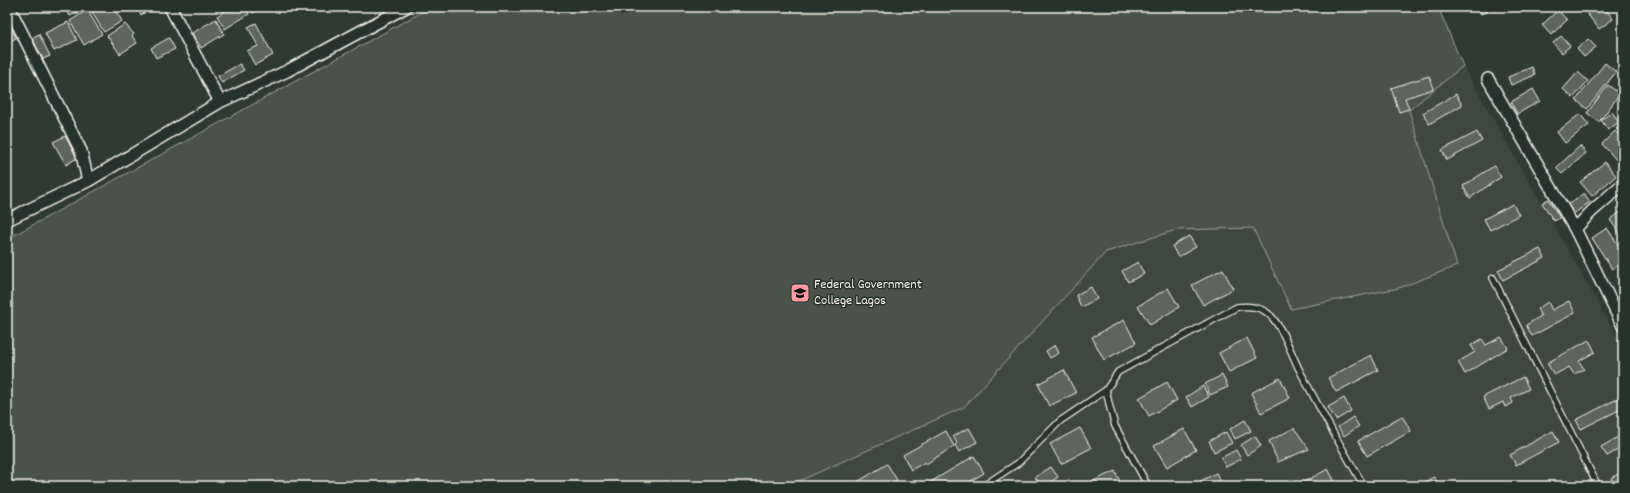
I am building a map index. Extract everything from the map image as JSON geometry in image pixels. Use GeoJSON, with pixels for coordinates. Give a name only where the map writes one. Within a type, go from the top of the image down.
{"type":"FeatureCollection","features":[{"type":"Feature","properties":{"kind":"street"},"geometry":{"type":"LineString","coordinates":[[9,7],[81,151],[88,181]]}},
{"type":"Feature","properties":{"kind":"street"},"geometry":{"type":"LineString","coordinates":[[170,7],[220,102]]}},
{"type":"Feature","properties":{"kind":"street"},"geometry":{"type":"LineString","coordinates":[[7,220],[88,181],[220,102],[287,71],[406,7]]}},
{"type":"Feature","properties":{"kind":"street"},"geometry":{"type":"LineString","coordinates":[[1488,79],[1575,229],[1623,325]]}},
{"type":"Feature","properties":{"kind":"street"},"geometry":{"type":"LineString","coordinates":[[1575,229],[1592,211],[1623,184]]}},
{"type":"Feature","properties":{"kind":"lane"},"geometry":{"type":"LineString","coordinates":[[1493,278],[1598,486]]}},
{"type":"Feature","properties":{"kind":"lane"},"geometry":{"type":"LineString","coordinates":[[983,486],[1018,463],[1060,420],[1106,390],[1118,372],[1236,307],[1250,306],[1259,308],[1270,315],[1282,332],[1304,378],[1364,486]]}},
{"type":"Feature","properties":{"kind":"lane"},"geometry":{"type":"LineString","coordinates":[[1106,390],[1116,426],[1148,486]]}},
{"type":"Feature","properties":{"kind":"shaded area","name":"Federal Government College Lagos"},"geometry":{"type":"Polygon","coordinates":[[[431,7],[1438,7],[1463,66],[1623,347],[1623,486],[7,486],[7,239],[431,7]]]}},
{"type":"Feature","properties":{"kind":"shaded area","name":"Federal Government College Lagos"},"geometry":{"type":"Polygon","coordinates":[[[431,7],[1438,7],[1463,66],[1409,110],[1457,266],[1399,288],[1291,309],[1253,228],[1176,230],[1106,252],[964,407],[788,486],[7,486],[7,239],[431,7]]]}},
{"type":"Feature","properties":{"kind":"building"},"geometry":{"type":"Polygon","coordinates":[[[65,7],[87,7],[87,8],[70,16],[65,7]]]}},
{"type":"Feature","properties":{"kind":"building"},"geometry":{"type":"Polygon","coordinates":[[[94,7],[113,7],[122,21],[104,32],[90,9],[94,7]]]}},
{"type":"Feature","properties":{"kind":"building"},"geometry":{"type":"Polygon","coordinates":[[[136,7],[154,7],[141,15],[136,7]]]}},
{"type":"Feature","properties":{"kind":"building"},"geometry":{"type":"Polygon","coordinates":[[[220,7],[229,7],[223,11],[220,7]]]}},
{"type":"Feature","properties":{"kind":"building"},"geometry":{"type":"Polygon","coordinates":[[[231,7],[245,7],[249,14],[225,29],[217,16],[231,7]]]}},
{"type":"Feature","properties":{"kind":"building"},"geometry":{"type":"Polygon","coordinates":[[[250,7],[263,7],[253,13],[250,7]]]}},
{"type":"Feature","properties":{"kind":"building"},"geometry":{"type":"Polygon","coordinates":[[[1478,7],[1499,7],[1481,14],[1478,7]]]}},
{"type":"Feature","properties":{"kind":"building"},"geometry":{"type":"Polygon","coordinates":[[[1582,7],[1604,7],[1613,19],[1599,29],[1582,7]]]}},
{"type":"Feature","properties":{"kind":"building"},"geometry":{"type":"Polygon","coordinates":[[[87,10],[102,34],[84,45],[70,21],[87,10]]]}},
{"type":"Feature","properties":{"kind":"building"},"geometry":{"type":"Polygon","coordinates":[[[1558,10],[1567,20],[1551,35],[1542,25],[1558,10]]]}},
{"type":"Feature","properties":{"kind":"building"},"geometry":{"type":"Polygon","coordinates":[[[216,19],[224,34],[201,48],[192,33],[216,19]]]}},
{"type":"Feature","properties":{"kind":"building"},"geometry":{"type":"Polygon","coordinates":[[[7,21],[16,38],[7,43],[7,21]]]}},
{"type":"Feature","properties":{"kind":"building"},"geometry":{"type":"Polygon","coordinates":[[[68,22],[77,40],[54,51],[45,33],[68,22]]]}},
{"type":"Feature","properties":{"kind":"building"},"geometry":{"type":"Polygon","coordinates":[[[256,23],[273,55],[255,65],[247,51],[258,46],[248,27],[256,23]]]}},
{"type":"Feature","properties":{"kind":"building"},"geometry":{"type":"Polygon","coordinates":[[[125,24],[134,34],[132,36],[137,43],[120,54],[107,36],[125,24]]]}},
{"type":"Feature","properties":{"kind":"building"},"geometry":{"type":"Polygon","coordinates":[[[39,34],[50,56],[43,59],[32,38],[39,34]]]}},
{"type":"Feature","properties":{"kind":"building"},"geometry":{"type":"Polygon","coordinates":[[[1561,36],[1570,46],[1562,53],[1553,43],[1561,36]]]}},
{"type":"Feature","properties":{"kind":"building"},"geometry":{"type":"Polygon","coordinates":[[[169,38],[175,49],[156,58],[151,48],[169,38]]]}},
{"type":"Feature","properties":{"kind":"building"},"geometry":{"type":"Polygon","coordinates":[[[1588,39],[1596,47],[1584,57],[1577,49],[1588,39]]]}},
{"type":"Feature","properties":{"kind":"building"},"geometry":{"type":"Polygon","coordinates":[[[1605,63],[1616,72],[1587,109],[1576,100],[1605,63]]]}},
{"type":"Feature","properties":{"kind":"building"},"geometry":{"type":"Polygon","coordinates":[[[240,64],[244,70],[222,83],[218,76],[240,64]]]}},
{"type":"Feature","properties":{"kind":"building"},"geometry":{"type":"Polygon","coordinates":[[[1532,67],[1535,75],[1511,85],[1508,77],[1532,67]]]}},
{"type":"Feature","properties":{"kind":"building"},"geometry":{"type":"Polygon","coordinates":[[[1578,72],[1588,81],[1573,98],[1563,89],[1578,72]]]}},
{"type":"Feature","properties":{"kind":"building"},"geometry":{"type":"Polygon","coordinates":[[[1429,76],[1433,89],[1405,98],[1409,109],[1399,112],[1391,88],[1429,76]]]}},
{"type":"Feature","properties":{"kind":"building"},"geometry":{"type":"Polygon","coordinates":[[[1608,85],[1620,94],[1599,122],[1587,113],[1608,85]]]}},
{"type":"Feature","properties":{"kind":"building"},"geometry":{"type":"Polygon","coordinates":[[[1533,89],[1540,101],[1517,114],[1511,102],[1533,89]]]}},
{"type":"Feature","properties":{"kind":"building"},"geometry":{"type":"Polygon","coordinates":[[[1456,94],[1462,105],[1429,124],[1423,113],[1456,94]]]}},
{"type":"Feature","properties":{"kind":"building"},"geometry":{"type":"Polygon","coordinates":[[[1612,112],[1619,122],[1608,130],[1601,120],[1612,112]]]}},
{"type":"Feature","properties":{"kind":"building"},"geometry":{"type":"Polygon","coordinates":[[[1580,114],[1589,125],[1565,143],[1557,132],[1580,114]]]}},
{"type":"Feature","properties":{"kind":"building"},"geometry":{"type":"Polygon","coordinates":[[[1623,121],[1623,135],[1616,129],[1623,121]]]}},
{"type":"Feature","properties":{"kind":"building"},"geometry":{"type":"Polygon","coordinates":[[[1615,131],[1623,139],[1623,164],[1621,165],[1602,144],[1615,131]]]}},
{"type":"Feature","properties":{"kind":"building"},"geometry":{"type":"Polygon","coordinates":[[[1477,132],[1482,141],[1447,160],[1442,150],[1477,132]]]}},
{"type":"Feature","properties":{"kind":"building"},"geometry":{"type":"Polygon","coordinates":[[[65,136],[77,158],[66,165],[53,142],[65,136]]]}},
{"type":"Feature","properties":{"kind":"building"},"geometry":{"type":"Polygon","coordinates":[[[1580,146],[1586,153],[1562,174],[1556,168],[1580,146]]]}},
{"type":"Feature","properties":{"kind":"building"},"geometry":{"type":"Polygon","coordinates":[[[1605,162],[1616,176],[1592,196],[1580,182],[1605,162]]]}},
{"type":"Feature","properties":{"kind":"building"},"geometry":{"type":"Polygon","coordinates":[[[1494,166],[1501,177],[1470,198],[1463,186],[1494,166]]]}},
{"type":"Feature","properties":{"kind":"building"},"geometry":{"type":"Polygon","coordinates":[[[1584,193],[1590,202],[1572,215],[1566,206],[1584,193]]]}},
{"type":"Feature","properties":{"kind":"building"},"geometry":{"type":"Polygon","coordinates":[[[1548,199],[1560,218],[1554,221],[1542,203],[1548,199]]]}},
{"type":"Feature","properties":{"kind":"building"},"geometry":{"type":"Polygon","coordinates":[[[1513,204],[1519,215],[1490,230],[1484,219],[1513,204]]]}},
{"type":"Feature","properties":{"kind":"building"},"geometry":{"type":"Polygon","coordinates":[[[1623,204],[1623,212],[1619,207],[1623,204]]]}},
{"type":"Feature","properties":{"kind":"building"},"geometry":{"type":"Polygon","coordinates":[[[1620,212],[1623,216],[1623,238],[1610,220],[1620,212]]]}},
{"type":"Feature","properties":{"kind":"building"},"geometry":{"type":"Polygon","coordinates":[[[1607,228],[1623,252],[1623,261],[1612,269],[1592,238],[1607,228]]]}},
{"type":"Feature","properties":{"kind":"building"},"geometry":{"type":"Polygon","coordinates":[[[1189,236],[1196,247],[1178,257],[1172,246],[1189,236]]]}},
{"type":"Feature","properties":{"kind":"building"},"geometry":{"type":"Polygon","coordinates":[[[1540,249],[1545,258],[1503,280],[1498,270],[1540,249]]]}},
{"type":"Feature","properties":{"kind":"building"},"geometry":{"type":"Polygon","coordinates":[[[1138,262],[1144,274],[1128,282],[1122,271],[1138,262]]]}},
{"type":"Feature","properties":{"kind":"building"},"geometry":{"type":"Polygon","coordinates":[[[1223,269],[1233,289],[1203,305],[1192,285],[1223,269]]]}},
{"type":"Feature","properties":{"kind":"building"},"geometry":{"type":"Polygon","coordinates":[[[1091,287],[1097,299],[1081,307],[1076,295],[1091,287]]]}},
{"type":"Feature","properties":{"kind":"building"},"geometry":{"type":"Polygon","coordinates":[[[1168,288],[1179,307],[1150,325],[1138,306],[1168,288]]]}},
{"type":"Feature","properties":{"kind":"building"},"geometry":{"type":"Polygon","coordinates":[[[1569,301],[1575,313],[1532,336],[1526,325],[1541,316],[1537,309],[1548,302],[1552,310],[1569,301]]]}},
{"type":"Feature","properties":{"kind":"building"},"geometry":{"type":"Polygon","coordinates":[[[1124,320],[1136,343],[1104,360],[1092,337],[1124,320]]]}},
{"type":"Feature","properties":{"kind":"building"},"geometry":{"type":"Polygon","coordinates":[[[1501,337],[1508,348],[1465,374],[1458,362],[1475,352],[1471,345],[1482,339],[1486,345],[1501,337]]]}},
{"type":"Feature","properties":{"kind":"building"},"geometry":{"type":"Polygon","coordinates":[[[1247,338],[1257,358],[1229,372],[1219,353],[1247,338]]]}},
{"type":"Feature","properties":{"kind":"building"},"geometry":{"type":"Polygon","coordinates":[[[1589,340],[1595,352],[1579,361],[1584,369],[1574,374],[1569,367],[1554,375],[1547,363],[1589,340]]]}},
{"type":"Feature","properties":{"kind":"building"},"geometry":{"type":"Polygon","coordinates":[[[1055,345],[1059,353],[1050,358],[1046,351],[1055,345]]]}},
{"type":"Feature","properties":{"kind":"building"},"geometry":{"type":"Polygon","coordinates":[[[1371,355],[1378,370],[1336,392],[1328,378],[1371,355]]]}},
{"type":"Feature","properties":{"kind":"building"},"geometry":{"type":"Polygon","coordinates":[[[1064,370],[1076,393],[1049,406],[1038,384],[1064,370]]]}},
{"type":"Feature","properties":{"kind":"building"},"geometry":{"type":"Polygon","coordinates":[[[1222,375],[1228,387],[1210,395],[1205,384],[1222,375]]]}},
{"type":"Feature","properties":{"kind":"building"},"geometry":{"type":"Polygon","coordinates":[[[1523,377],[1529,389],[1511,398],[1513,403],[1505,407],[1503,402],[1489,409],[1483,397],[1523,377]]]}},
{"type":"Feature","properties":{"kind":"building"},"geometry":{"type":"Polygon","coordinates":[[[1280,378],[1290,398],[1261,413],[1251,393],[1280,378]]]}},
{"type":"Feature","properties":{"kind":"building"},"geometry":{"type":"Polygon","coordinates":[[[1167,382],[1177,400],[1149,416],[1139,398],[1167,382]]]}},
{"type":"Feature","properties":{"kind":"building"},"geometry":{"type":"Polygon","coordinates":[[[1203,386],[1209,397],[1192,407],[1186,397],[1203,386]]]}},
{"type":"Feature","properties":{"kind":"building"},"geometry":{"type":"Polygon","coordinates":[[[1621,397],[1623,408],[1581,429],[1576,420],[1621,397]]]}},
{"type":"Feature","properties":{"kind":"building"},"geometry":{"type":"Polygon","coordinates":[[[1344,398],[1351,411],[1336,420],[1328,407],[1344,398]]]}},
{"type":"Feature","properties":{"kind":"building"},"geometry":{"type":"Polygon","coordinates":[[[1402,416],[1411,431],[1367,456],[1358,441],[1402,416]]]}},
{"type":"Feature","properties":{"kind":"building"},"geometry":{"type":"Polygon","coordinates":[[[1353,417],[1359,426],[1344,436],[1338,427],[1353,417]]]}},
{"type":"Feature","properties":{"kind":"building"},"geometry":{"type":"Polygon","coordinates":[[[1245,420],[1251,431],[1235,439],[1230,429],[1245,420]]]}},
{"type":"Feature","properties":{"kind":"building"},"geometry":{"type":"Polygon","coordinates":[[[969,428],[977,442],[959,452],[955,445],[957,443],[953,436],[969,428]]]}},
{"type":"Feature","properties":{"kind":"building"},"geometry":{"type":"Polygon","coordinates":[[[1080,428],[1091,448],[1061,464],[1050,444],[1080,428]]]}},
{"type":"Feature","properties":{"kind":"building"},"geometry":{"type":"Polygon","coordinates":[[[1294,428],[1309,449],[1278,462],[1269,441],[1294,428]]]}},
{"type":"Feature","properties":{"kind":"building"},"geometry":{"type":"Polygon","coordinates":[[[1184,429],[1196,450],[1167,467],[1154,446],[1184,429]]]}},
{"type":"Feature","properties":{"kind":"building"},"geometry":{"type":"Polygon","coordinates":[[[946,431],[954,446],[926,464],[925,462],[911,470],[903,455],[946,431]]]}},
{"type":"Feature","properties":{"kind":"building"},"geometry":{"type":"Polygon","coordinates":[[[1553,431],[1559,442],[1516,465],[1510,455],[1553,431]]]}},
{"type":"Feature","properties":{"kind":"building"},"geometry":{"type":"Polygon","coordinates":[[[1226,432],[1232,443],[1214,452],[1209,441],[1226,432]]]}},
{"type":"Feature","properties":{"kind":"building"},"geometry":{"type":"Polygon","coordinates":[[[1623,434],[1623,447],[1607,456],[1601,447],[1623,434]]]}},
{"type":"Feature","properties":{"kind":"building"},"geometry":{"type":"Polygon","coordinates":[[[1255,436],[1261,446],[1247,455],[1241,445],[1255,436]]]}},
{"type":"Feature","properties":{"kind":"building"},"geometry":{"type":"Polygon","coordinates":[[[1236,450],[1241,459],[1226,467],[1221,458],[1236,450]]]}},
{"type":"Feature","properties":{"kind":"building"},"geometry":{"type":"Polygon","coordinates":[[[974,456],[984,473],[963,486],[924,486],[974,456]]]}},
{"type":"Feature","properties":{"kind":"building"},"geometry":{"type":"Polygon","coordinates":[[[887,464],[897,480],[887,486],[851,486],[887,464]]]}},
{"type":"Feature","properties":{"kind":"building"},"geometry":{"type":"Polygon","coordinates":[[[1051,467],[1058,477],[1045,486],[1041,486],[1035,477],[1051,467]]]}},
{"type":"Feature","properties":{"kind":"building"},"geometry":{"type":"Polygon","coordinates":[[[1328,469],[1337,486],[1303,486],[1302,483],[1328,469]]]}},
{"type":"Feature","properties":{"kind":"building"},"geometry":{"type":"Polygon","coordinates":[[[1115,471],[1122,486],[1085,486],[1085,485],[1115,471]]]}},
{"type":"Feature","properties":{"kind":"building"},"geometry":{"type":"Polygon","coordinates":[[[1623,471],[1623,486],[1615,486],[1611,478],[1623,471]]]}},
{"type":"Feature","properties":{"kind":"building"},"geometry":{"type":"Polygon","coordinates":[[[1216,473],[1223,486],[1191,486],[1216,473]]]}},
{"type":"Feature","properties":{"kind":"building"},"geometry":{"type":"Polygon","coordinates":[[[1434,477],[1439,486],[1417,486],[1434,477]]]}},
{"type":"Feature","properties":{"kind":"place","name":"Federal Government College Lagos"},"geometry":{"type":"Point","coordinates":[800,293]}}]}
